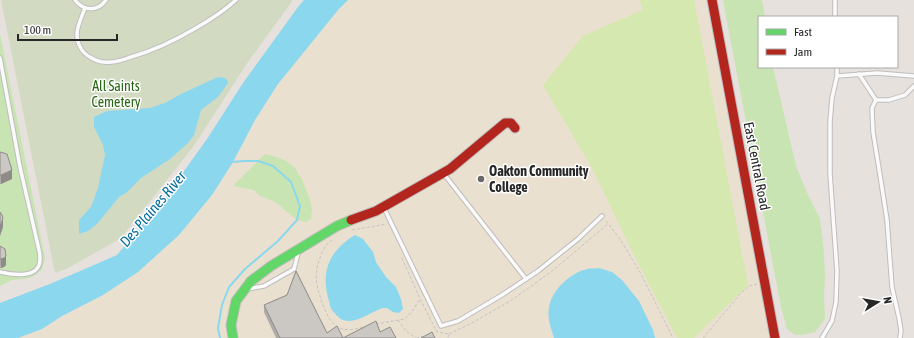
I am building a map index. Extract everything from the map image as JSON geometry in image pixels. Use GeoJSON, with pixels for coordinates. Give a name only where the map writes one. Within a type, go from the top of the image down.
{"type":"FeatureCollection","features":[{"type":"Feature","properties":{"kind":"street","name":"East Central Road"},"geometry":{"type":"LineString","coordinates":[[712,0],[775,338]]}},
{"type":"Feature","properties":{"kind":"street"},"geometry":{"type":"LineString","coordinates":[[233,338],[231,326],[236,301],[244,289],[252,281],[271,266],[337,226],[376,211],[444,173],[505,123],[511,123],[515,128]]}},
{"type":"Feature","properties":{"kind":"lane"},"geometry":{"type":"LineString","coordinates":[[75,0],[80,5],[90,9],[100,6],[106,0]]}},
{"type":"Feature","properties":{"kind":"lane"},"geometry":{"type":"LineString","coordinates":[[85,8],[77,34],[82,52],[94,60],[100,62],[110,62],[151,51],[177,39],[212,19],[236,0]]}},
{"type":"Feature","properties":{"kind":"lane"},"geometry":{"type":"LineString","coordinates":[[835,0],[835,16]]}},
{"type":"Feature","properties":{"kind":"lane"},"geometry":{"type":"LineString","coordinates":[[0,58],[14,137],[39,250],[40,261],[38,268],[27,274],[21,275],[0,272]]}},
{"type":"Feature","properties":{"kind":"lane"},"geometry":{"type":"LineString","coordinates":[[822,338],[832,321],[836,302],[837,271],[830,174],[830,122],[832,98],[837,76],[836,68]]}},
{"type":"Feature","properties":{"kind":"lane"},"geometry":{"type":"LineString","coordinates":[[837,76],[877,73],[914,76]]}},
{"type":"Feature","properties":{"kind":"lane"},"geometry":{"type":"LineString","coordinates":[[859,74],[876,100]]}},
{"type":"Feature","properties":{"kind":"lane"},"geometry":{"type":"LineString","coordinates":[[876,100],[889,100],[904,94],[914,86]]}},
{"type":"Feature","properties":{"kind":"lane"},"geometry":{"type":"LineString","coordinates":[[876,100],[872,108],[873,132],[886,213],[892,287],[899,318],[901,331],[900,338]]}},
{"type":"Feature","properties":{"kind":"lane"},"geometry":{"type":"LineString","coordinates":[[444,173],[526,279]]}},
{"type":"Feature","properties":{"kind":"lane"},"geometry":{"type":"LineString","coordinates":[[383,207],[440,326],[458,321],[502,295],[538,271],[578,239],[602,216]]}},
{"type":"Feature","properties":{"kind":"lane"},"geometry":{"type":"LineString","coordinates":[[244,289],[264,286],[294,269],[298,250]]}},
{"type":"Feature","properties":{"kind":"path"},"geometry":{"type":"LineString","coordinates":[[602,216],[620,238],[641,274],[673,338]]}},
{"type":"Feature","properties":{"kind":"path"},"geometry":{"type":"LineString","coordinates":[[348,231],[391,223]]}},
{"type":"Feature","properties":{"kind":"path"},"geometry":{"type":"LineString","coordinates":[[449,334],[512,300],[552,271],[608,224]]}},
{"type":"Feature","properties":{"kind":"path"},"geometry":{"type":"LineString","coordinates":[[334,238],[323,250],[317,264],[315,275],[318,291],[326,312],[334,325],[345,330],[356,330],[366,327]]}},
{"type":"Feature","properties":{"kind":"path"},"geometry":{"type":"LineString","coordinates":[[703,338],[741,292],[749,286],[765,284]]}},
{"type":"Feature","properties":{"kind":"path"},"geometry":{"type":"LineString","coordinates":[[372,325],[405,319],[420,299]]}},
{"type":"Feature","properties":{"kind":"path"},"geometry":{"type":"LineString","coordinates":[[398,320],[406,331],[416,338],[427,335]]}},
{"type":"Feature","properties":{"kind":"path"},"geometry":{"type":"LineString","coordinates":[[432,334],[438,332]]}},
{"type":"Feature","properties":{"kind":"shaded area","name":"Oakton Community College"},"geometry":{"type":"Polygon","coordinates":[[[348,0],[705,0],[770,338],[18,338],[42,329],[103,295],[138,272],[179,235],[212,195],[233,162],[255,120],[278,84],[338,10],[348,0]]]}},
{"type":"Feature","properties":{"kind":"green space","name":"All Saints Cemetery"},"geometry":{"type":"Polygon","coordinates":[[[1,0],[293,0],[248,62],[193,147],[120,239],[66,269],[55,273],[1,0]]]}},
{"type":"Feature","properties":{"kind":"green space"},"geometry":{"type":"Polygon","coordinates":[[[640,0],[694,0],[748,285],[694,338],[677,338],[635,257],[592,168],[543,85],[583,36],[642,10],[640,0]]]}},
{"type":"Feature","properties":{"kind":"green space"},"geometry":{"type":"Polygon","coordinates":[[[723,0],[762,0],[765,16],[758,16],[758,68],[773,68],[796,166],[820,219],[825,273],[825,319],[815,332],[795,335],[787,329],[781,307],[723,0]]]}},
{"type":"Feature","properties":{"kind":"green space"},"geometry":{"type":"Polygon","coordinates":[[[0,34],[45,258],[42,270],[30,278],[12,280],[0,286],[0,34]]]}},
{"type":"Feature","properties":{"kind":"green space"},"geometry":{"type":"Polygon","coordinates":[[[265,154],[283,160],[295,168],[301,177],[310,200],[312,209],[311,219],[306,222],[297,220],[275,202],[260,196],[254,190],[233,186],[265,154]]]}},
{"type":"Feature","properties":{"kind":"water"},"geometry":{"type":"Polygon","coordinates":[[[304,0],[348,0],[338,10],[278,84],[255,120],[233,162],[212,195],[179,235],[138,272],[103,295],[62,316],[42,329],[18,338],[0,338],[0,303],[50,284],[117,255],[164,199],[207,139],[243,83],[304,0]]]}},
{"type":"Feature","properties":{"kind":"water"},"geometry":{"type":"Polygon","coordinates":[[[218,77],[225,78],[228,83],[218,97],[201,110],[194,135],[188,143],[170,159],[141,178],[126,193],[119,197],[97,224],[88,231],[79,234],[79,220],[91,207],[98,188],[105,155],[103,145],[94,127],[94,117],[107,111],[150,108],[165,103],[218,77]]]}},
{"type":"Feature","properties":{"kind":"water"},"geometry":{"type":"Polygon","coordinates":[[[355,235],[363,239],[373,252],[376,262],[386,277],[396,287],[403,309],[399,313],[393,312],[387,308],[382,308],[357,320],[348,321],[340,318],[331,309],[326,290],[326,272],[333,255],[346,241],[355,235]]]}},
{"type":"Feature","properties":{"kind":"water"},"geometry":{"type":"Polygon","coordinates":[[[599,268],[612,272],[622,280],[639,301],[653,330],[655,338],[554,338],[550,323],[549,307],[554,294],[568,278],[574,274],[587,269],[599,268]]]}},
{"type":"Feature","properties":{"kind":"building"},"geometry":{"type":"Polygon","coordinates":[[[0,152],[7,154],[12,170],[1,175],[0,175],[0,152]]]}},
{"type":"Feature","properties":{"kind":"building"},"geometry":{"type":"Polygon","coordinates":[[[0,212],[3,218],[0,227],[0,212]]]}},
{"type":"Feature","properties":{"kind":"building"},"geometry":{"type":"Polygon","coordinates":[[[0,246],[5,249],[6,256],[1,259],[0,259],[0,246]]]}},
{"type":"Feature","properties":{"kind":"building"},"geometry":{"type":"Polygon","coordinates":[[[296,271],[327,333],[337,326],[343,338],[280,338],[264,305],[287,295],[296,271]]]}},
{"type":"Feature","properties":{"kind":"building"},"geometry":{"type":"Polygon","coordinates":[[[376,321],[380,332],[390,327],[396,338],[343,338],[376,321]]]}},
{"type":"Feature","properties":{"kind":"building"},"geometry":{"type":"Polygon","coordinates":[[[432,332],[435,338],[421,338],[432,332]]]}},
{"type":"Feature","properties":{"kind":"waterway"},"geometry":{"type":"LineString","coordinates":[[220,338],[218,328],[222,305],[229,287],[245,269],[278,241],[297,220],[300,206],[291,182],[273,166],[258,161],[232,162]]}},
{"type":"Feature","properties":{"kind":"traffic: fast"},"geometry":{"type":"LineString","coordinates":[[233,338],[231,325],[236,301],[251,281],[271,266],[337,226],[351,220]]}},
{"type":"Feature","properties":{"kind":"traffic: jam"},"geometry":{"type":"LineString","coordinates":[[712,0],[775,338]]}},
{"type":"Feature","properties":{"kind":"traffic: jam"},"geometry":{"type":"LineString","coordinates":[[351,220],[376,211],[450,169],[505,123],[511,123],[515,128]]}},
{"type":"Feature","properties":{"kind":"place","name":"Oakton Community College"},"geometry":{"type":"Point","coordinates":[481,179]}},
{"type":"Feature","properties":{"kind":"water label","name":"Des Plaines River"},"geometry":{"type":"Point","coordinates":[153,209]}}]}
